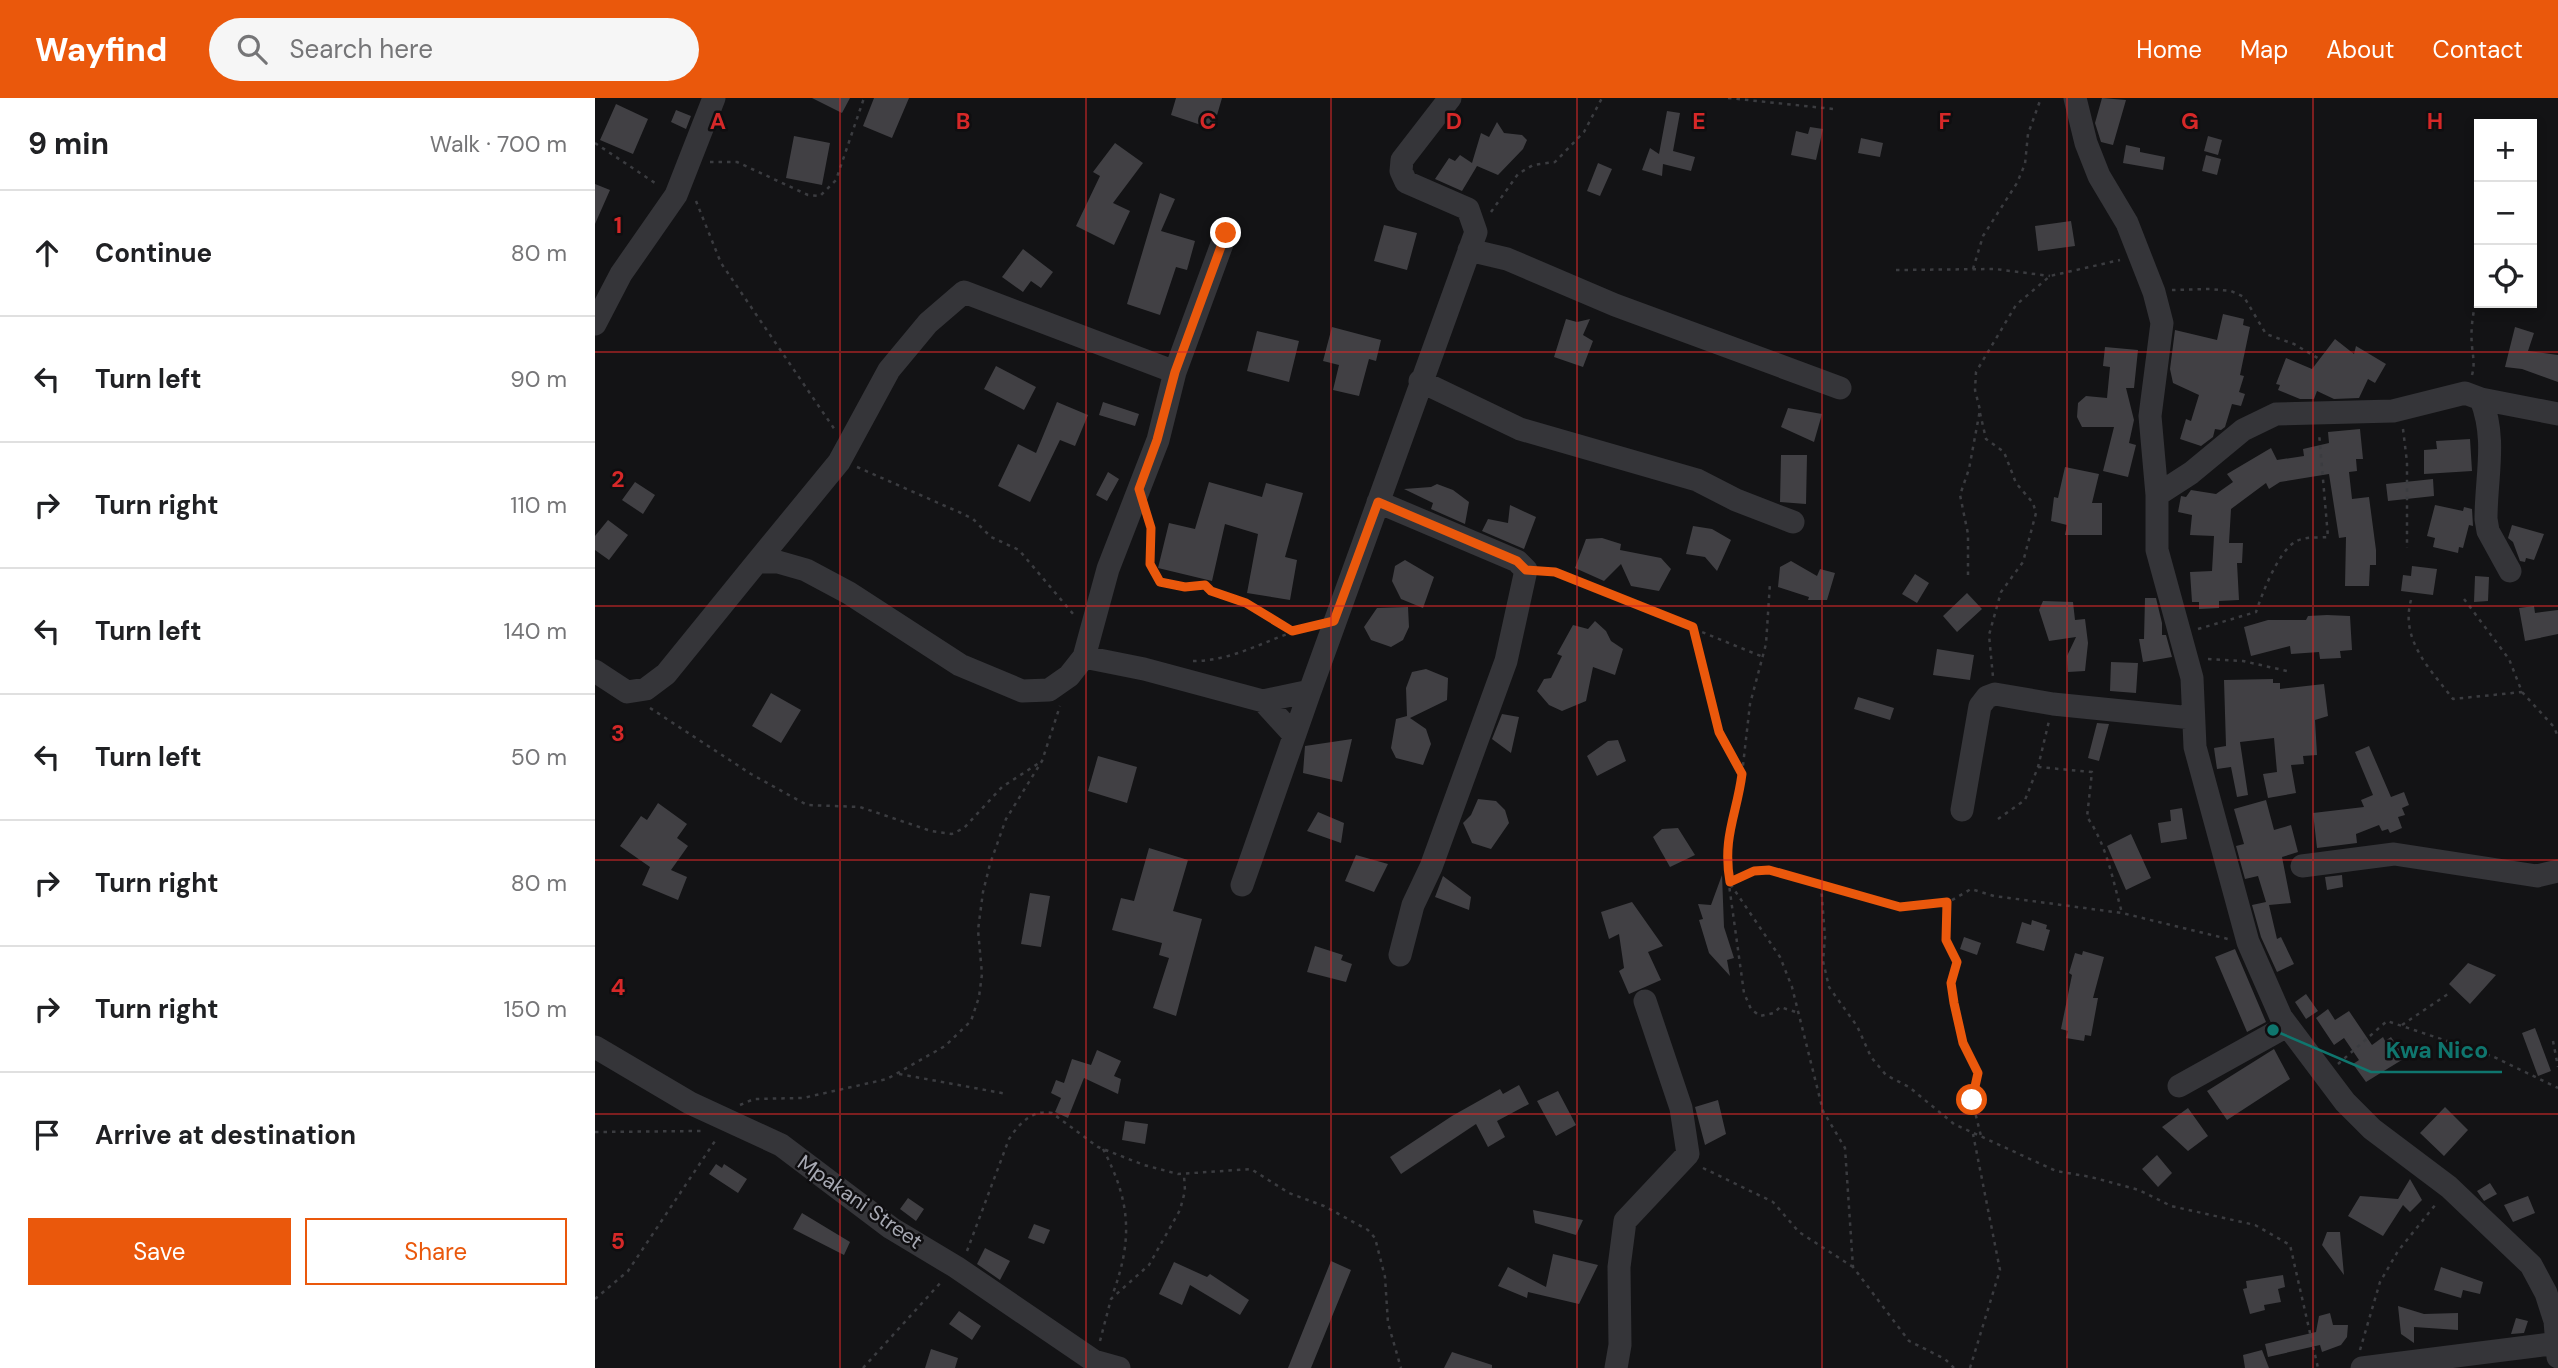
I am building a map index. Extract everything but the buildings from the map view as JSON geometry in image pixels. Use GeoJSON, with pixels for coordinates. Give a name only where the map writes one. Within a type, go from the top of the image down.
{"type":"FeatureCollection","features":[{"type":"Feature","properties":{"kind":"street"},"geometry":{"type":"LineString","coordinates":[[595,324],[621,274],[676,195],[714,98]]}},
{"type":"Feature","properties":{"kind":"street"},"geometry":{"type":"LineString","coordinates":[[1242,886],[1334,621],[1473,241],[1468,209],[1406,182],[1401,171],[1402,160],[1450,98]]}},
{"type":"Feature","properties":{"kind":"street"},"geometry":{"type":"LineString","coordinates":[[2075,98],[2086,144],[2099,176],[2127,223],[2154,292],[2162,324],[2150,416],[2157,495],[2157,550],[2192,678],[2195,747],[2248,942],[2287,1026],[2323,1076],[2372,1129],[2449,1187],[2531,1265],[2546,1293],[2555,1321],[2557,1348],[2360,1362]]}},
{"type":"Feature","properties":{"kind":"street"},"geometry":{"type":"LineString","coordinates":[[757,562],[778,562],[806,570],[849,593],[960,665],[1022,691],[1049,691],[1069,676],[1084,657],[1108,569],[1157,440],[1175,372],[1226,233]]}},
{"type":"Feature","properties":{"kind":"street"},"geometry":{"type":"LineString","coordinates":[[1473,241],[1507,259],[1615,305],[1840,388]]}},
{"type":"Feature","properties":{"kind":"street"},"geometry":{"type":"LineString","coordinates":[[595,671],[627,692],[646,689],[666,674],[842,455],[888,370],[928,323],[964,292],[1175,372]]}},
{"type":"Feature","properties":{"kind":"street"},"geometry":{"type":"LineString","coordinates":[[1420,381],[1520,429],[1697,480],[1736,500],[1793,522]]}},
{"type":"Feature","properties":{"kind":"street"},"geometry":{"type":"LineString","coordinates":[[2157,495],[2191,473],[2243,429],[2276,414],[2393,411],[2473,396],[2558,414]]}},
{"type":"Feature","properties":{"kind":"street"},"geometry":{"type":"LineString","coordinates":[[2473,396],[2492,434],[2486,519],[2488,531],[2510,571]]}},
{"type":"Feature","properties":{"kind":"street"},"geometry":{"type":"LineString","coordinates":[[1378,502],[1517,561],[1526,570],[1506,661],[1431,867],[1413,905],[1400,955]]}},
{"type":"Feature","properties":{"kind":"street"},"geometry":{"type":"LineString","coordinates":[[1084,657],[1144,669],[1263,701],[1310,691]]}},
{"type":"Feature","properties":{"kind":"street"},"geometry":{"type":"LineString","coordinates":[[1962,810],[1980,706],[1987,697],[1995,694],[2053,704],[2192,718]]}},
{"type":"Feature","properties":{"kind":"street"},"geometry":{"type":"LineString","coordinates":[[1263,701],[1294,735]]}},
{"type":"Feature","properties":{"kind":"street"},"geometry":{"type":"LineString","coordinates":[[2302,866],[2394,854],[2537,876],[2558,871]]}},
{"type":"Feature","properties":{"kind":"street"},"geometry":{"type":"LineString","coordinates":[[1616,1368],[1621,1345],[1619,1267],[1625,1221],[1688,1154],[1681,1108],[1645,1001]]}},
{"type":"Feature","properties":{"kind":"street"},"geometry":{"type":"LineString","coordinates":[[2179,1086],[2287,1026]]}},
{"type":"Feature","properties":{"kind":"street","name":"Mpakani Street"},"geometry":{"type":"LineString","coordinates":[[595,1046],[724,1123],[781,1146],[891,1228],[959,1269],[1094,1361],[1119,1368]]}},
{"type":"Feature","properties":{"kind":"path"},"geometry":{"type":"LineString","coordinates":[[864,98],[836,180],[820,196],[808,195],[737,162],[722,160],[688,170],[721,263],[842,455],[973,519],[991,537],[1010,544],[1028,558],[1073,615],[1090,629]]}},
{"type":"Feature","properties":{"kind":"path"},"geometry":{"type":"LineString","coordinates":[[1473,241],[1518,174],[1534,166],[1555,162],[1584,132],[1602,98]]}},
{"type":"Feature","properties":{"kind":"path"},"geometry":{"type":"LineString","coordinates":[[1728,98],[1834,109]]}},
{"type":"Feature","properties":{"kind":"path"},"geometry":{"type":"LineString","coordinates":[[1973,270],[1983,236],[2017,183],[2025,164],[2027,139],[2041,98]]}},
{"type":"Feature","properties":{"kind":"path"},"geometry":{"type":"LineString","coordinates":[[595,143],[676,195]]}},
{"type":"Feature","properties":{"kind":"path"},"geometry":{"type":"LineString","coordinates":[[1896,271],[2010,270],[2050,276],[2092,264],[2141,257]]}},
{"type":"Feature","properties":{"kind":"path"},"geometry":{"type":"LineString","coordinates":[[1995,694],[1989,635],[2001,592],[2023,562],[2036,513],[2033,503],[2016,483],[2004,452],[1986,439],[1975,379],[1983,358],[2016,305],[2050,276]]}},
{"type":"Feature","properties":{"kind":"path"},"geometry":{"type":"LineString","coordinates":[[2154,292],[2191,288],[2231,291],[2244,297],[2266,334],[2294,344],[2321,360]]}},
{"type":"Feature","properties":{"kind":"path"},"geometry":{"type":"LineString","coordinates":[[2473,396],[2475,362],[2472,331],[2476,308]]}},
{"type":"Feature","properties":{"kind":"path"},"geometry":{"type":"LineString","coordinates":[[1968,575],[1968,534],[1960,495],[1969,469],[1980,410]]}},
{"type":"Feature","properties":{"kind":"path"},"geometry":{"type":"LineString","coordinates":[[2393,411],[2404,431],[2407,462],[2407,548]]}},
{"type":"Feature","properties":{"kind":"path"},"geometry":{"type":"LineString","coordinates":[[2181,633],[2256,612],[2266,584],[2286,550],[2297,540],[2327,537],[2324,472],[2317,414]]}},
{"type":"Feature","properties":{"kind":"path"},"geometry":{"type":"LineString","coordinates":[[1139,489],[1151,528],[1150,564],[1160,582],[1185,587],[1205,585],[1211,591],[1246,603],[1292,631]]}},
{"type":"Feature","properties":{"kind":"path"},"geometry":{"type":"LineString","coordinates":[[1526,570],[1555,572],[1763,657]]}},
{"type":"Feature","properties":{"kind":"path"},"geometry":{"type":"LineString","coordinates":[[1770,583],[1763,657],[1750,704],[1742,774],[1731,816],[1726,863],[1735,942],[1748,1003],[1760,1016],[1774,1013],[1780,1007],[1799,1013]]}},
{"type":"Feature","properties":{"kind":"path"},"geometry":{"type":"LineString","coordinates":[[2463,599],[2509,659],[2522,692],[2554,727],[2558,737]]}},
{"type":"Feature","properties":{"kind":"path"},"geometry":{"type":"LineString","coordinates":[[2411,600],[2406,616],[2408,632],[2425,663],[2453,699],[2522,692]]}},
{"type":"Feature","properties":{"kind":"path"},"geometry":{"type":"LineString","coordinates":[[1180,661],[1230,657],[1292,631],[1334,621]]}},
{"type":"Feature","properties":{"kind":"path"},"geometry":{"type":"LineString","coordinates":[[1693,627],[1719,732],[1742,774]]}},
{"type":"Feature","properties":{"kind":"path"},"geometry":{"type":"LineString","coordinates":[[2187,658],[2243,661],[2287,671]]}},
{"type":"Feature","properties":{"kind":"path"},"geometry":{"type":"LineString","coordinates":[[595,1299],[628,1271],[724,1123],[754,1099],[803,1098],[899,1074],[945,1046],[971,1021],[979,997],[982,974],[979,921],[990,864],[1006,819],[1042,761],[1069,676]]}},
{"type":"Feature","properties":{"kind":"path"},"geometry":{"type":"LineString","coordinates":[[627,692],[751,774],[807,805],[860,807],[931,831],[952,834],[964,828],[1002,787],[1042,761]]}},
{"type":"Feature","properties":{"kind":"path"},"geometry":{"type":"LineString","coordinates":[[1999,819],[2025,800],[2038,767],[2053,704]]}},
{"type":"Feature","properties":{"kind":"path"},"geometry":{"type":"LineString","coordinates":[[2038,767],[2092,772],[2087,817],[2095,828],[2108,863],[2122,913]]}},
{"type":"Feature","properties":{"kind":"path"},"geometry":{"type":"LineString","coordinates":[[1730,882],[1754,871],[1769,870],[1876,898],[1900,907],[1947,902],[1971,890],[1994,896],[2122,913],[2196,933],[2248,942]]}},
{"type":"Feature","properties":{"kind":"path"},"geometry":{"type":"LineString","coordinates":[[1730,882],[1780,957],[1799,1013],[1823,1111],[1845,1148],[1853,1267]]}},
{"type":"Feature","properties":{"kind":"path"},"geometry":{"type":"LineString","coordinates":[[1821,885],[1825,937],[1823,961],[1829,987],[1857,1026],[1871,1057],[1887,1075],[1909,1087],[1954,1124],[2056,1171],[2139,1190],[2171,1206],[2255,1225],[2278,1236],[2290,1245],[2318,1368]]}},
{"type":"Feature","properties":{"kind":"path"},"geometry":{"type":"LineString","coordinates":[[1947,902],[1946,940],[1957,962],[1951,987],[1963,1043],[1978,1073],[1972,1100],[1981,1136]]}},
{"type":"Feature","properties":{"kind":"path"},"geometry":{"type":"LineString","coordinates":[[2402,1025],[2448,994]]}},
{"type":"Feature","properties":{"kind":"path"},"geometry":{"type":"LineString","coordinates":[[2323,1076],[2387,1021],[2492,1056],[2558,1088]]}},
{"type":"Feature","properties":{"kind":"path"},"geometry":{"type":"LineString","coordinates":[[2553,1041],[2558,1067]]}},
{"type":"Feature","properties":{"kind":"path"},"geometry":{"type":"LineString","coordinates":[[899,1074],[1007,1094]]}},
{"type":"Feature","properties":{"kind":"path"},"geometry":{"type":"LineString","coordinates":[[863,1368],[959,1269],[1009,1139],[1019,1124],[1033,1115],[1052,1112],[1103,1149],[1144,1166],[1183,1174],[1251,1169],[1289,1193],[1324,1206],[1368,1230],[1375,1238],[1385,1277],[1388,1323],[1401,1368]]}},
{"type":"Feature","properties":{"kind":"path"},"geometry":{"type":"LineString","coordinates":[[595,1132],[724,1123]]}},
{"type":"Feature","properties":{"kind":"path"},"geometry":{"type":"LineString","coordinates":[[1970,1368],[2000,1270],[1973,1133]]}},
{"type":"Feature","properties":{"kind":"path"},"geometry":{"type":"LineString","coordinates":[[1094,1361],[1128,1243],[1119,1183],[1103,1149]]}},
{"type":"Feature","properties":{"kind":"path"},"geometry":{"type":"LineString","coordinates":[[1688,1154],[1706,1171],[1773,1202],[1799,1232],[1853,1267],[1909,1341],[1945,1359],[1954,1368]]}},
{"type":"Feature","properties":{"kind":"path"},"geometry":{"type":"LineString","coordinates":[[1111,1299],[1149,1265],[1154,1257],[1180,1210],[1185,1191],[1183,1174]]}},
{"type":"Feature","properties":{"kind":"path"},"geometry":{"type":"LineString","coordinates":[[2360,1362],[2380,1282],[2398,1251],[2449,1187]]}},
{"type":"Feature","properties":{"kind":"place","name":"Kwa Nico"},"geometry":{"type":"Point","coordinates":[2273,1030]}},
{"type":"Feature","properties":{"kind":"route"},"geometry":{"type":"LineString","coordinates":[[1226,233],[1175,372],[1157,440],[1139,489],[1151,528],[1150,564],[1160,582],[1185,587],[1205,585],[1211,591],[1246,603],[1268,619],[1292,631],[1334,621],[1378,502],[1517,561],[1526,570],[1555,572],[1693,627],[1719,732],[1742,774],[1731,816],[1726,863],[1730,882],[1754,871],[1769,870],[1802,881],[1876,898],[1900,907],[1947,902],[1946,940],[1957,962],[1951,983],[1954,1003],[1963,1043],[1978,1073],[1972,1100]]}}]}
